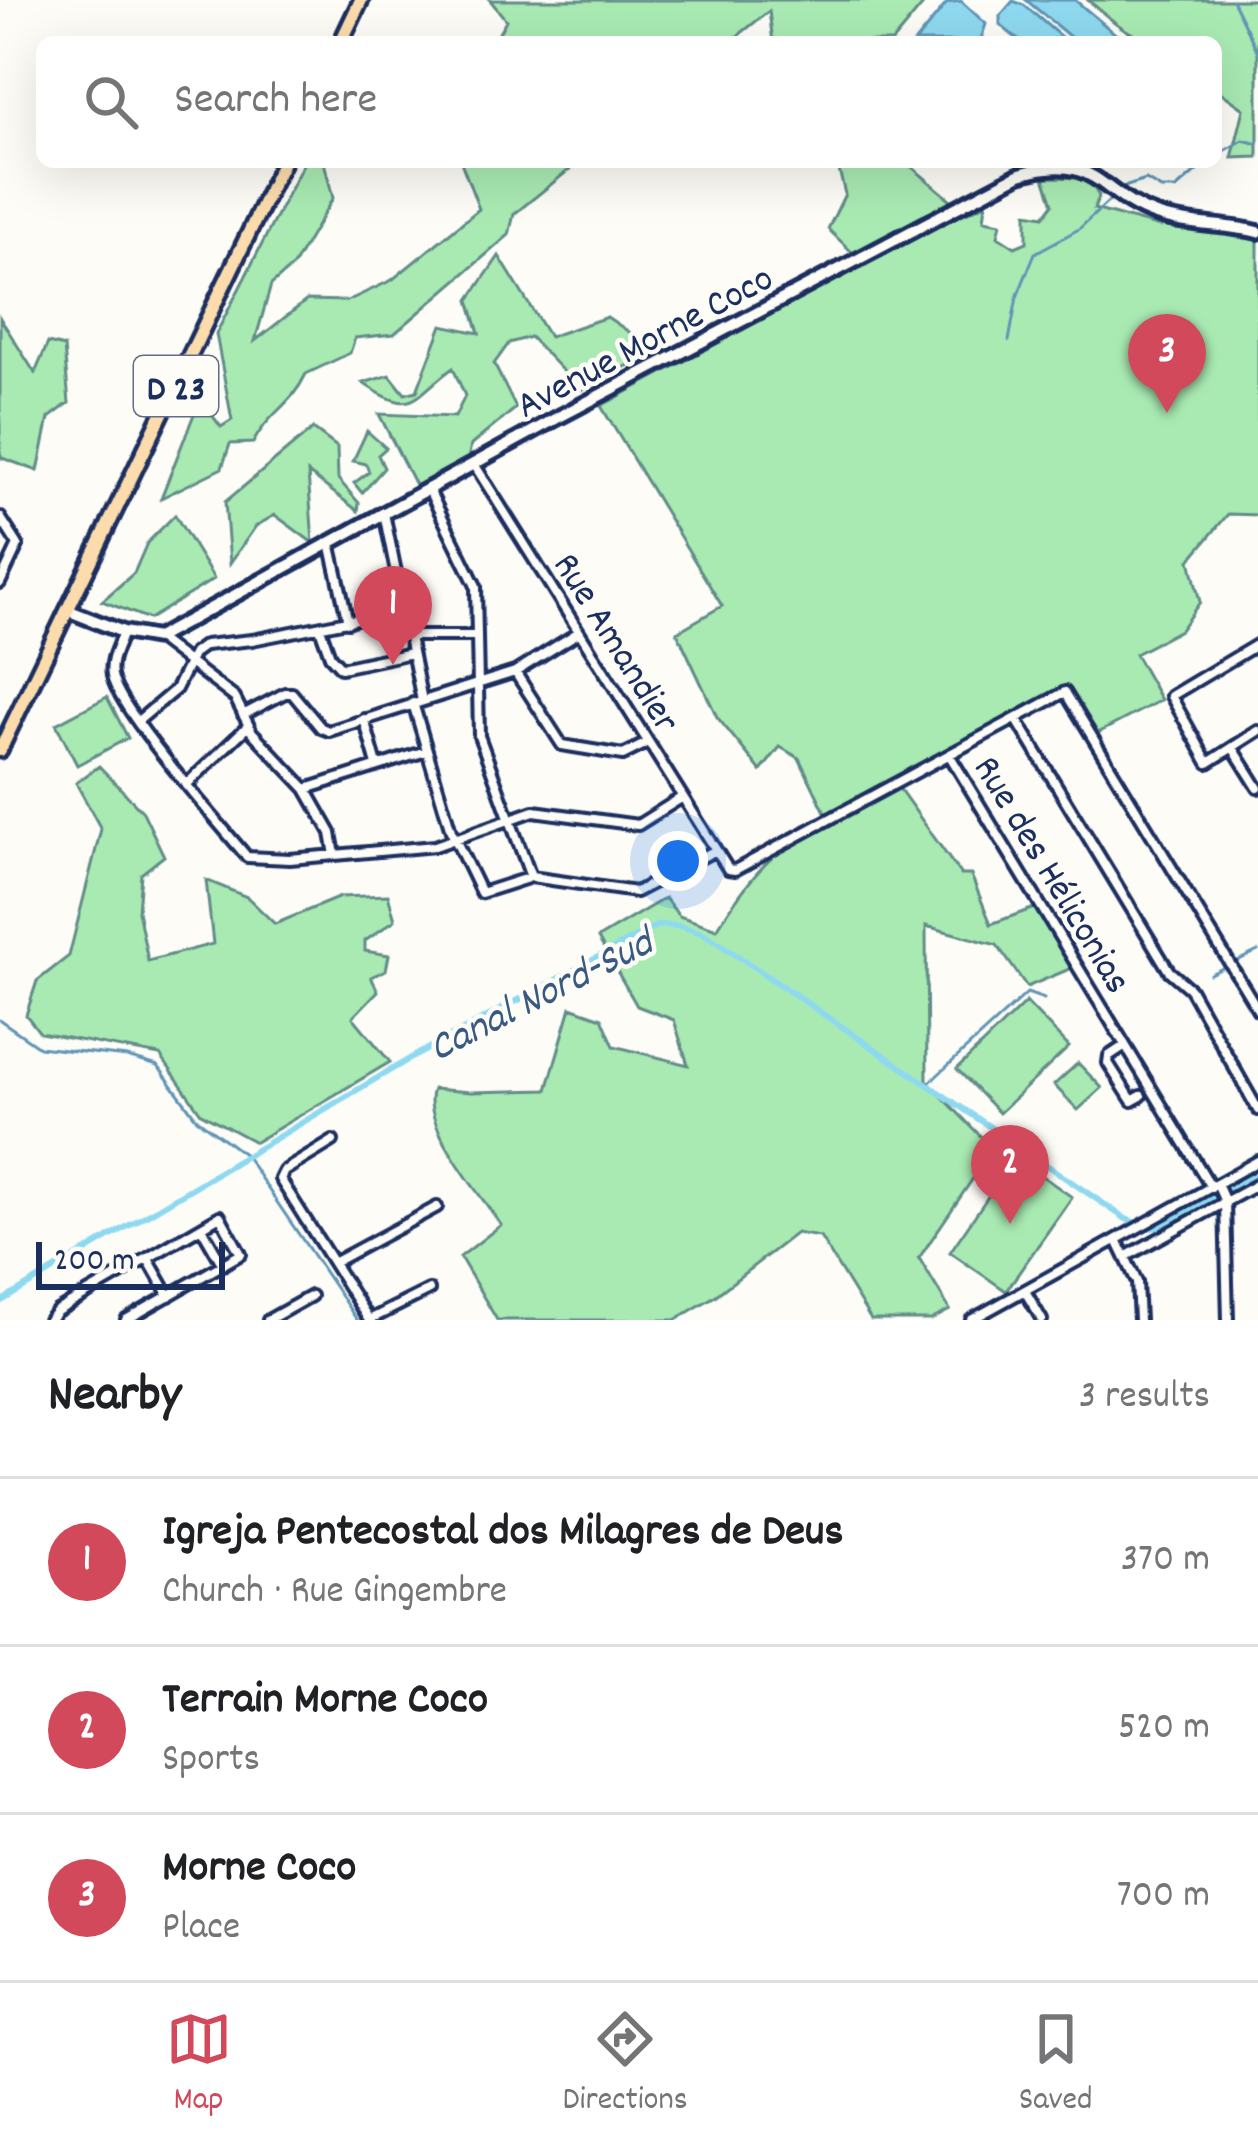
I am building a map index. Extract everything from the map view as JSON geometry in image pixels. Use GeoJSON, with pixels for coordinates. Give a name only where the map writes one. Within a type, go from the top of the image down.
{"type":"FeatureCollection","features":[{"type":"Feature","properties":{"kind":"main road"},"geometry":{"type":"LineString","coordinates":[[344,36],[362,0]]}},
{"type":"Feature","properties":{"kind":"main road","name":"D 23"},"geometry":{"type":"LineString","coordinates":[[0,750],[4,726],[67,610],[281,168]]}},
{"type":"Feature","properties":{"kind":"street","name":"Avenue Morne Coco"},"geometry":{"type":"LineString","coordinates":[[157,638],[1002,182],[1040,168],[1081,170],[1157,216],[1258,232]]}},
{"type":"Feature","properties":{"kind":"street","name":"Rue Amandier"},"geometry":{"type":"LineString","coordinates":[[474,464],[714,851]]}},
{"type":"Feature","properties":{"kind":"street"},"geometry":{"type":"LineString","coordinates":[[428,488],[476,586],[479,736],[531,877]]}},
{"type":"Feature","properties":{"kind":"street"},"geometry":{"type":"LineString","coordinates":[[384,513],[426,751],[454,838],[482,893],[531,877],[636,892],[714,851],[723,866],[735,870],[1065,692],[1258,1010]]}},
{"type":"Feature","properties":{"kind":"street"},"geometry":{"type":"LineString","coordinates":[[0,518],[18,545],[0,583]]}},
{"type":"Feature","properties":{"kind":"street"},"geometry":{"type":"LineString","coordinates":[[330,542],[348,622]]}},
{"type":"Feature","properties":{"kind":"street"},"geometry":{"type":"LineString","coordinates":[[67,610],[123,632],[157,638],[224,686],[248,726],[306,789],[331,833],[335,855]]}},
{"type":"Feature","properties":{"kind":"street"},"geometry":{"type":"LineString","coordinates":[[138,721],[176,689],[188,662],[205,645],[402,610]]}},
{"type":"Feature","properties":{"kind":"street"},"geometry":{"type":"LineString","coordinates":[[320,628],[330,656],[341,668],[411,653]]}},
{"type":"Feature","properties":{"kind":"street"},"geometry":{"type":"LineString","coordinates":[[123,632],[112,660],[112,677],[138,721],[247,857],[257,860],[435,846],[534,811],[638,825],[681,798]]}},
{"type":"Feature","properties":{"kind":"street"},"geometry":{"type":"LineString","coordinates":[[243,715],[292,693],[321,728],[329,731],[515,672],[578,632]]}},
{"type":"Feature","properties":{"kind":"street"},"geometry":{"type":"LineString","coordinates":[[407,636],[476,637]]}},
{"type":"Feature","properties":{"kind":"street"},"geometry":{"type":"LineString","coordinates":[[1258,644],[1171,696],[1208,763],[1258,731]]}},
{"type":"Feature","properties":{"kind":"street"},"geometry":{"type":"LineString","coordinates":[[515,672],[562,745],[622,755],[647,743]]}},
{"type":"Feature","properties":{"kind":"street"},"geometry":{"type":"LineString","coordinates":[[364,719],[377,765]]}},
{"type":"Feature","properties":{"kind":"street"},"geometry":{"type":"LineString","coordinates":[[1017,720],[1258,1110]]}},
{"type":"Feature","properties":{"kind":"street"},"geometry":{"type":"LineString","coordinates":[[188,783],[248,726]]}},
{"type":"Feature","properties":{"kind":"street"},"geometry":{"type":"LineString","coordinates":[[1232,748],[1258,788]]}},
{"type":"Feature","properties":{"kind":"street"},"geometry":{"type":"LineString","coordinates":[[306,789],[426,751]]}},
{"type":"Feature","properties":{"kind":"street","name":"Rue des Héliconias"},"geometry":{"type":"LineString","coordinates":[[950,756],[1124,1046],[1224,1200]]}},
{"type":"Feature","properties":{"kind":"street"},"geometry":{"type":"LineString","coordinates":[[1124,1046],[1109,1056],[1108,1063],[1132,1101],[1141,1096]]}},
{"type":"Feature","properties":{"kind":"street"},"geometry":{"type":"LineString","coordinates":[[333,1141],[281,1175],[294,1203],[369,1320],[428,1290]]}},
{"type":"Feature","properties":{"kind":"street"},"geometry":{"type":"LineString","coordinates":[[1120,1248],[1141,1226],[1258,1161]]}},
{"type":"Feature","properties":{"kind":"street"},"geometry":{"type":"LineString","coordinates":[[971,1320],[1258,1184]]}},
{"type":"Feature","properties":{"kind":"street"},"geometry":{"type":"LineString","coordinates":[[1224,1200],[1228,1320]]}},
{"type":"Feature","properties":{"kind":"street"},"geometry":{"type":"LineString","coordinates":[[333,1263],[437,1207]]}},
{"type":"Feature","properties":{"kind":"street"},"geometry":{"type":"LineString","coordinates":[[49,1320],[220,1216],[241,1255],[126,1320]]}},
{"type":"Feature","properties":{"kind":"street"},"geometry":{"type":"LineString","coordinates":[[201,1227],[223,1265]]}},
{"type":"Feature","properties":{"kind":"street"},"geometry":{"type":"LineString","coordinates":[[1120,1248],[1137,1282],[1138,1320]]}},
{"type":"Feature","properties":{"kind":"street"},"geometry":{"type":"LineString","coordinates":[[148,1259],[169,1296]]}},
{"type":"Feature","properties":{"kind":"street"},"geometry":{"type":"LineString","coordinates":[[1024,1291],[1042,1320]]}},
{"type":"Feature","properties":{"kind":"street"},"geometry":{"type":"LineString","coordinates":[[268,1320],[311,1296]]}},
{"type":"Feature","properties":{"kind":"green space"},"geometry":{"type":"Polygon","coordinates":[[[490,0],[927,0],[897,36],[772,36],[769,11],[738,36],[499,36],[506,20],[490,0]]]}},
{"type":"Feature","properties":{"kind":"green space"},"geometry":{"type":"Polygon","coordinates":[[[1088,0],[1258,0],[1258,157],[1232,158],[1244,109],[1222,93],[1222,36],[1139,36],[1088,0]]]}},
{"type":"Feature","properties":{"kind":"green space"},"geometry":{"type":"Polygon","coordinates":[[[301,168],[326,168],[333,198],[293,266],[271,285],[255,341],[307,300],[347,301],[392,280],[479,209],[463,168],[572,168],[514,214],[509,235],[394,334],[355,338],[350,353],[306,374],[253,443],[230,444],[222,468],[161,498],[200,399],[221,427],[232,420],[216,334],[301,168]]]}},
{"type":"Feature","properties":{"kind":"green space"},"geometry":{"type":"Polygon","coordinates":[[[838,168],[913,168],[951,200],[855,255],[828,229],[845,194],[838,168]]]}},
{"type":"Feature","properties":{"kind":"green space"},"geometry":{"type":"Polygon","coordinates":[[[1044,177],[1088,178],[1099,196],[1094,209],[1160,227],[1177,224],[1258,239],[1258,515],[1228,514],[1190,560],[1200,602],[1180,630],[1135,654],[1161,700],[1096,734],[1068,691],[894,781],[961,875],[971,875],[991,924],[1034,908],[1072,968],[1027,987],[997,945],[926,926],[927,1081],[993,1149],[919,1258],[950,1310],[931,1320],[871,1320],[820,1237],[796,1233],[715,1296],[675,1320],[497,1320],[460,1257],[501,1225],[443,1139],[431,1103],[433,1089],[547,1090],[571,1007],[602,1018],[614,1046],[688,1065],[674,1020],[637,1006],[598,938],[665,898],[679,916],[717,929],[764,865],[828,818],[799,758],[780,747],[761,771],[717,717],[677,632],[722,606],[601,406],[928,230],[986,204],[984,220],[1001,223],[998,236],[1015,247],[1027,242],[1027,213],[1044,216],[1053,204],[1044,177]]]}},
{"type":"Feature","properties":{"kind":"green space"},"geometry":{"type":"Polygon","coordinates":[[[499,256],[549,337],[607,317],[638,338],[648,355],[581,390],[530,337],[509,343],[494,364],[516,408],[471,445],[468,459],[416,487],[379,414],[455,417],[465,396],[453,368],[404,402],[363,383],[390,375],[405,394],[417,391],[442,325],[479,333],[469,300],[499,256]]]}},
{"type":"Feature","properties":{"kind":"green space"},"geometry":{"type":"Polygon","coordinates":[[[0,318],[35,373],[48,343],[64,347],[69,403],[49,418],[38,471],[2,458],[0,453],[0,318]]]}},
{"type":"Feature","properties":{"kind":"green space"},"geometry":{"type":"Polygon","coordinates":[[[313,429],[337,447],[338,479],[359,503],[358,511],[308,473],[313,543],[275,515],[256,526],[230,563],[225,502],[313,429]]]}},
{"type":"Feature","properties":{"kind":"green space"},"geometry":{"type":"Polygon","coordinates":[[[367,431],[386,448],[378,455],[384,468],[362,493],[354,483],[369,472],[366,464],[353,461],[367,431]]]}},
{"type":"Feature","properties":{"kind":"green space"},"geometry":{"type":"Polygon","coordinates":[[[175,515],[214,579],[149,619],[102,601],[134,573],[147,543],[175,515]]]}},
{"type":"Feature","properties":{"kind":"green space"},"geometry":{"type":"Polygon","coordinates":[[[107,697],[128,738],[77,765],[56,724],[107,697]]]}},
{"type":"Feature","properties":{"kind":"green space"},"geometry":{"type":"Polygon","coordinates":[[[99,766],[143,812],[164,856],[141,874],[138,911],[148,961],[213,944],[206,880],[247,897],[275,924],[340,897],[388,895],[395,920],[365,941],[365,951],[389,955],[386,970],[371,977],[378,991],[353,1017],[390,1062],[255,1142],[201,1113],[160,1055],[40,1033],[26,1015],[37,981],[69,956],[101,829],[76,783],[99,766]]]}},
{"type":"Feature","properties":{"kind":"green space"},"geometry":{"type":"Polygon","coordinates":[[[1026,1002],[1069,1047],[999,1113],[957,1069],[1026,1002]]]}},
{"type":"Feature","properties":{"kind":"green space"},"geometry":{"type":"Polygon","coordinates":[[[1078,1063],[1102,1088],[1078,1110],[1054,1085],[1078,1063]]]}},
{"type":"Feature","properties":{"kind":"green space"},"geometry":{"type":"Polygon","coordinates":[[[1015,1157],[1072,1197],[1006,1291],[950,1252],[1015,1157]]]}},
{"type":"Feature","properties":{"kind":"water"},"geometry":{"type":"Polygon","coordinates":[[[1026,0],[1075,0],[1118,36],[1069,36],[1026,0]]]}},
{"type":"Feature","properties":{"kind":"water"},"geometry":{"type":"Polygon","coordinates":[[[961,1],[986,24],[982,36],[920,36],[947,3],[961,1]]]}},
{"type":"Feature","properties":{"kind":"water"},"geometry":{"type":"Polygon","coordinates":[[[1013,1],[1060,36],[1014,36],[1000,25],[1000,16],[1013,1]]]}},
{"type":"Feature","properties":{"kind":"waterway"},"geometry":{"type":"LineString","coordinates":[[1232,0],[1258,52]]}},
{"type":"Feature","properties":{"kind":"waterway"},"geometry":{"type":"LineString","coordinates":[[1222,152],[1243,140],[1258,144]]}},
{"type":"Feature","properties":{"kind":"waterway"},"geometry":{"type":"LineString","coordinates":[[1124,187],[1146,180],[1161,189],[1176,189],[1200,168]]}},
{"type":"Feature","properties":{"kind":"waterway"},"geometry":{"type":"LineString","coordinates":[[1009,341],[1017,297],[1035,253],[1079,229],[1109,201]]}},
{"type":"Feature","properties":{"kind":"waterway","name":"Canal Nord-Sud"},"geometry":{"type":"LineString","coordinates":[[0,1302],[411,1058],[658,925],[705,934],[1126,1219],[1159,1227],[1258,1173]]}},
{"type":"Feature","properties":{"kind":"waterway"},"geometry":{"type":"LineString","coordinates":[[1210,974],[1258,951]]}},
{"type":"Feature","properties":{"kind":"waterway"},"geometry":{"type":"LineString","coordinates":[[929,1083],[1027,993],[1044,999]]}},
{"type":"Feature","properties":{"kind":"waterway"},"geometry":{"type":"LineString","coordinates":[[0,1020],[39,1047],[127,1057],[158,1066],[197,1119],[245,1155],[357,1320]]}},
{"type":"Feature","properties":{"kind":"place","name":"Morne Coco"},"geometry":{"type":"Point","coordinates":[1167,413]}},
{"type":"Feature","properties":{"kind":"place","name":"Igreja Pentecostal dos Milagres de Deus"},"geometry":{"type":"Point","coordinates":[393,665]}},
{"type":"Feature","properties":{"kind":"place","name":"Terrain Morne Coco"},"geometry":{"type":"Point","coordinates":[1010,1224]}}]}
